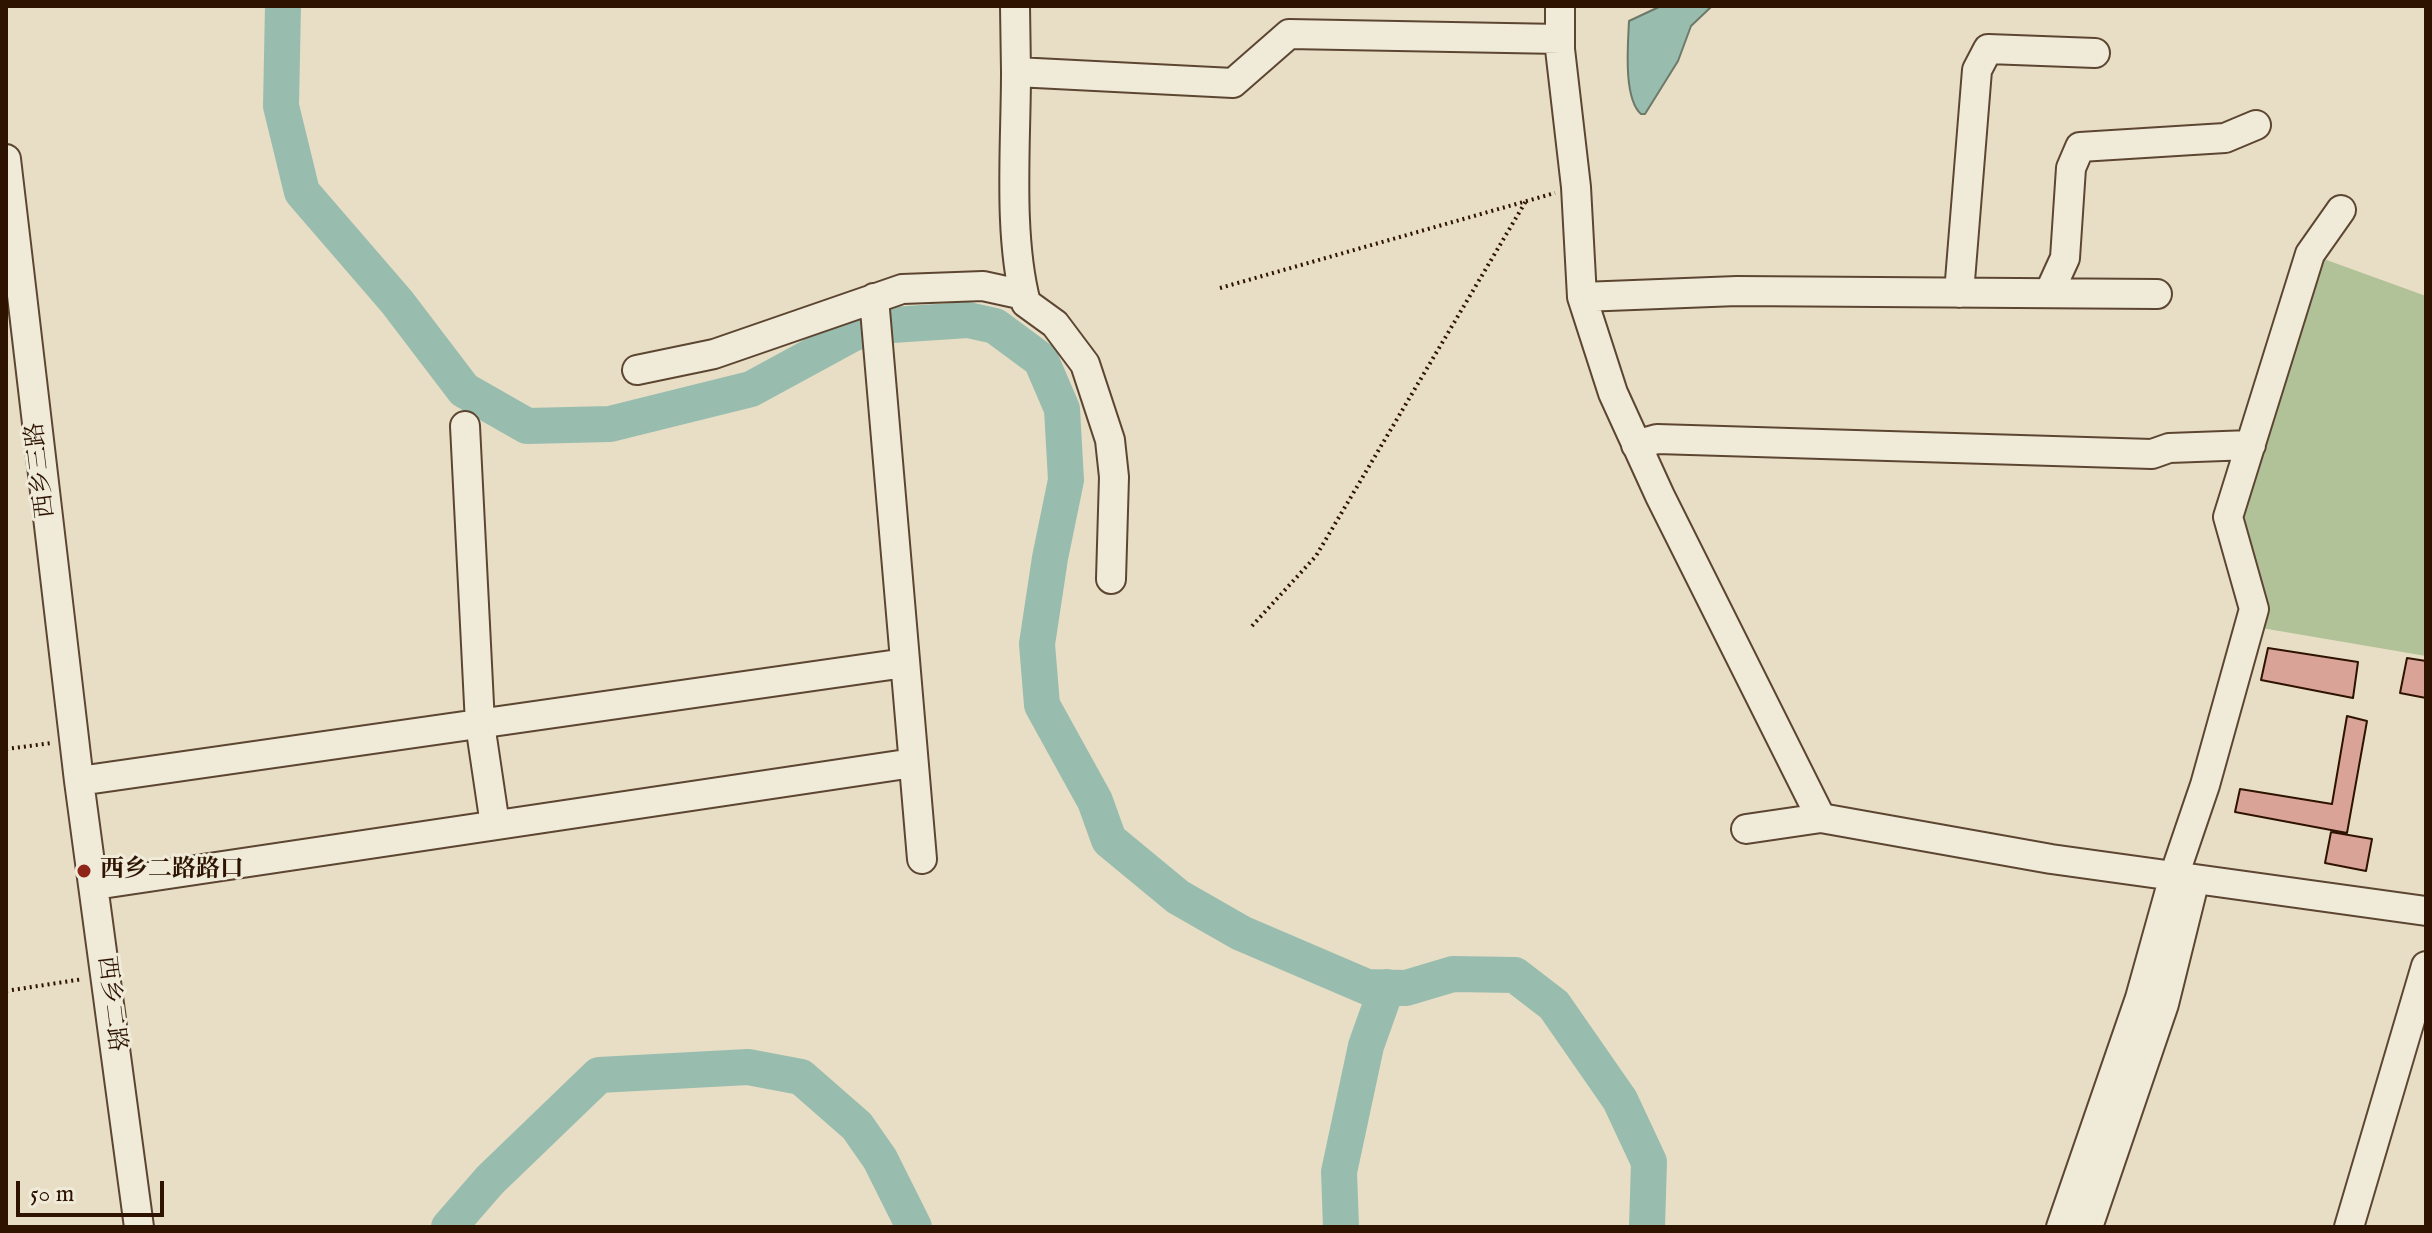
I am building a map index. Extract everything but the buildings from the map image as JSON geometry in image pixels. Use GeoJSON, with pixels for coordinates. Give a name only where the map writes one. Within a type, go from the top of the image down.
{"type":"FeatureCollection","features":[{"type":"Feature","properties":{"kind":"street"},"geometry":{"type":"LineString","coordinates":[[1015,6],[1019,273],[1026,303],[1055,324],[1085,364],[1110,440],[1114,477],[1111,579]]}},
{"type":"Feature","properties":{"kind":"street"},"geometry":{"type":"LineString","coordinates":[[1560,6],[1560,39],[1576,187],[1582,297],[1613,393],[1636,445],[1821,818]]}},
{"type":"Feature","properties":{"kind":"street"},"geometry":{"type":"LineString","coordinates":[[1016,72],[1233,83],[1289,34],[1560,39]]}},
{"type":"Feature","properties":{"kind":"street"},"geometry":{"type":"LineString","coordinates":[[1959,293],[1977,70],[1988,49],[2095,53]]}},
{"type":"Feature","properties":{"kind":"street"},"geometry":{"type":"LineString","coordinates":[[2049,293],[2065,258],[2071,168],[2080,147],[2225,138],[2256,125]]}},
{"type":"Feature","properties":{"kind":"street","name":"西乡三路"},"geometry":{"type":"LineString","coordinates":[[6,159],[79,781]]}},
{"type":"Feature","properties":{"kind":"street"},"geometry":{"type":"LineString","coordinates":[[2088,1227],[2164,1004],[2184,878],[2205,785],[2254,609],[2228,517],[2310,254],[2341,210]]}},
{"type":"Feature","properties":{"kind":"street"},"geometry":{"type":"LineString","coordinates":[[637,370],[714,354],[902,289],[983,286],[1024,295]]}},
{"type":"Feature","properties":{"kind":"street"},"geometry":{"type":"LineString","coordinates":[[1582,297],[1737,291],[2157,294]]}},
{"type":"Feature","properties":{"kind":"street"},"geometry":{"type":"LineString","coordinates":[[874,298],[922,859]]}},
{"type":"Feature","properties":{"kind":"street"},"geometry":{"type":"LineString","coordinates":[[465,426],[480,724],[495,825]]}},
{"type":"Feature","properties":{"kind":"street"},"geometry":{"type":"LineString","coordinates":[[1636,445],[1657,439],[2152,454],[2169,448],[2251,445]]}},
{"type":"Feature","properties":{"kind":"street"},"geometry":{"type":"LineString","coordinates":[[79,781],[905,663]]}},
{"type":"Feature","properties":{"kind":"street"},"geometry":{"type":"LineString","coordinates":[[95,885],[913,763]]}},
{"type":"Feature","properties":{"kind":"street","name":"西乡二路"},"geometry":{"type":"LineString","coordinates":[[79,781],[139,1227]]}},
{"type":"Feature","properties":{"kind":"street"},"geometry":{"type":"LineString","coordinates":[[1746,829],[1821,818],[2051,859],[2426,911]]}},
{"type":"Feature","properties":{"kind":"street"},"geometry":{"type":"LineString","coordinates":[[2061,1227],[2184,878]]}},
{"type":"Feature","properties":{"kind":"street"},"geometry":{"type":"LineString","coordinates":[[2349,1227],[2426,966]]}},
{"type":"Feature","properties":{"kind":"path"},"geometry":{"type":"LineString","coordinates":[[1220,288],[1576,187]]}},
{"type":"Feature","properties":{"kind":"path"},"geometry":{"type":"LineString","coordinates":[[1252,626],[1316,556],[1526,201]]}},
{"type":"Feature","properties":{"kind":"path"},"geometry":{"type":"LineString","coordinates":[[6,749],[74,740]]}},
{"type":"Feature","properties":{"kind":"path"},"geometry":{"type":"LineString","coordinates":[[6,991],[106,975]]}},
{"type":"Feature","properties":{"kind":"shaded area"},"geometry":{"type":"Polygon","coordinates":[[[1661,6],[1712,6],[1691,26],[1678,61],[1645,114],[1641,114],[1631,96],[1629,84],[1629,21],[1661,6]]]}},
{"type":"Feature","properties":{"kind":"shaded area"},"geometry":{"type":"Polygon","coordinates":[[[2310,254],[2426,296],[2426,656],[2250,626],[2228,517],[2310,254]]]}},
{"type":"Feature","properties":{"kind":"waterway"},"geometry":{"type":"LineString","coordinates":[[283,6],[281,106],[302,192],[397,302],[464,390],[527,426],[610,424],[751,389],[854,333],[892,325],[968,320],[995,326],[1041,360],[1062,409],[1066,480],[1037,644],[1042,705],[1095,801],[1109,840],[1178,897],[1241,933],[1367,987],[1406,988],[1453,974],[1515,975],[1554,1005],[1620,1100],[1649,1162],[1647,1227]]}},
{"type":"Feature","properties":{"kind":"waterway"},"geometry":{"type":"LineString","coordinates":[[1341,1227],[1339,1172],[1366,1046],[1387,987]]}},
{"type":"Feature","properties":{"kind":"waterway"},"geometry":{"type":"LineString","coordinates":[[449,1227],[490,1180],[599,1075],[748,1067],[801,1077],[857,1126],[880,1159],[914,1227]]}},
{"type":"Feature","properties":{"kind":"place","name":"西乡二路路口"},"geometry":{"type":"Point","coordinates":[84,871]}}]}
